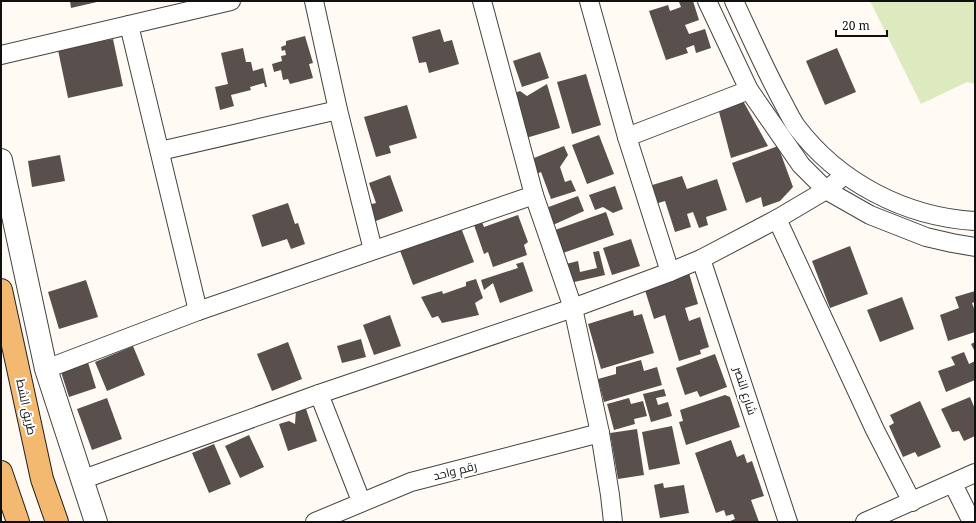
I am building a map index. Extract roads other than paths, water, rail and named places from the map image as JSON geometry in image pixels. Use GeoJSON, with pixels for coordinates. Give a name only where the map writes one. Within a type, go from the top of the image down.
{"type":"FeatureCollection","features":[{"type":"Feature","properties":{"kind":"main road","name":"طريق الشط"},"geometry":{"type":"LineString","coordinates":[[1,290],[42,479],[57,522]]}},
{"type":"Feature","properties":{"kind":"main road"},"geometry":{"type":"LineString","coordinates":[[1,472],[18,522]]}},
{"type":"Feature","properties":{"kind":"street"},"geometry":{"type":"LineString","coordinates":[[1,55],[231,1]]}},
{"type":"Feature","properties":{"kind":"street"},"geometry":{"type":"LineString","coordinates":[[314,1],[338,110],[373,250]]}},
{"type":"Feature","properties":{"kind":"street"},"geometry":{"type":"LineString","coordinates":[[482,1],[534,195],[573,308],[600,433],[610,495],[612,522]]}},
{"type":"Feature","properties":{"kind":"street"},"geometry":{"type":"LineString","coordinates":[[589,1],[626,137],[670,272]]}},
{"type":"Feature","properties":{"kind":"street"},"geometry":{"type":"LineString","coordinates":[[707,1],[749,90],[801,164],[826,190],[870,215],[920,234],[952,243],[975,247]]}},
{"type":"Feature","properties":{"kind":"street"},"geometry":{"type":"LineString","coordinates":[[734,1],[765,70],[795,125],[825,160],[845,175],[901,205],[940,217],[975,221]]}},
{"type":"Feature","properties":{"kind":"street"},"geometry":{"type":"LineString","coordinates":[[129,25],[198,311]]}},
{"type":"Feature","properties":{"kind":"street"},"geometry":{"type":"LineString","coordinates":[[626,137],[749,90]]}},
{"type":"Feature","properties":{"kind":"street"},"geometry":{"type":"LineString","coordinates":[[160,151],[338,110]]}},
{"type":"Feature","properties":{"kind":"street"},"geometry":{"type":"LineString","coordinates":[[1,160],[46,368],[81,480],[96,522]]}},
{"type":"Feature","properties":{"kind":"street"},"geometry":{"type":"LineString","coordinates":[[81,480],[318,394],[573,308],[670,272],[701,259],[777,219],[826,190],[845,175]]}},
{"type":"Feature","properties":{"kind":"street"},"geometry":{"type":"LineString","coordinates":[[46,368],[198,311],[534,195]]}},
{"type":"Feature","properties":{"kind":"street"},"geometry":{"type":"LineString","coordinates":[[777,219],[875,430],[912,502]]}},
{"type":"Feature","properties":{"kind":"street","name":"شارع النصر"},"geometry":{"type":"LineString","coordinates":[[701,259],[788,522]]}},
{"type":"Feature","properties":{"kind":"street"},"geometry":{"type":"LineString","coordinates":[[318,394],[361,501]]}},
{"type":"Feature","properties":{"kind":"street","name":"رقم واحد"},"geometry":{"type":"LineString","coordinates":[[315,522],[361,501],[411,482],[600,433]]}},
{"type":"Feature","properties":{"kind":"street"},"geometry":{"type":"LineString","coordinates":[[865,522],[975,473]]}},
{"type":"Feature","properties":{"kind":"street"},"geometry":{"type":"LineString","coordinates":[[953,484],[972,522]]}}]}
